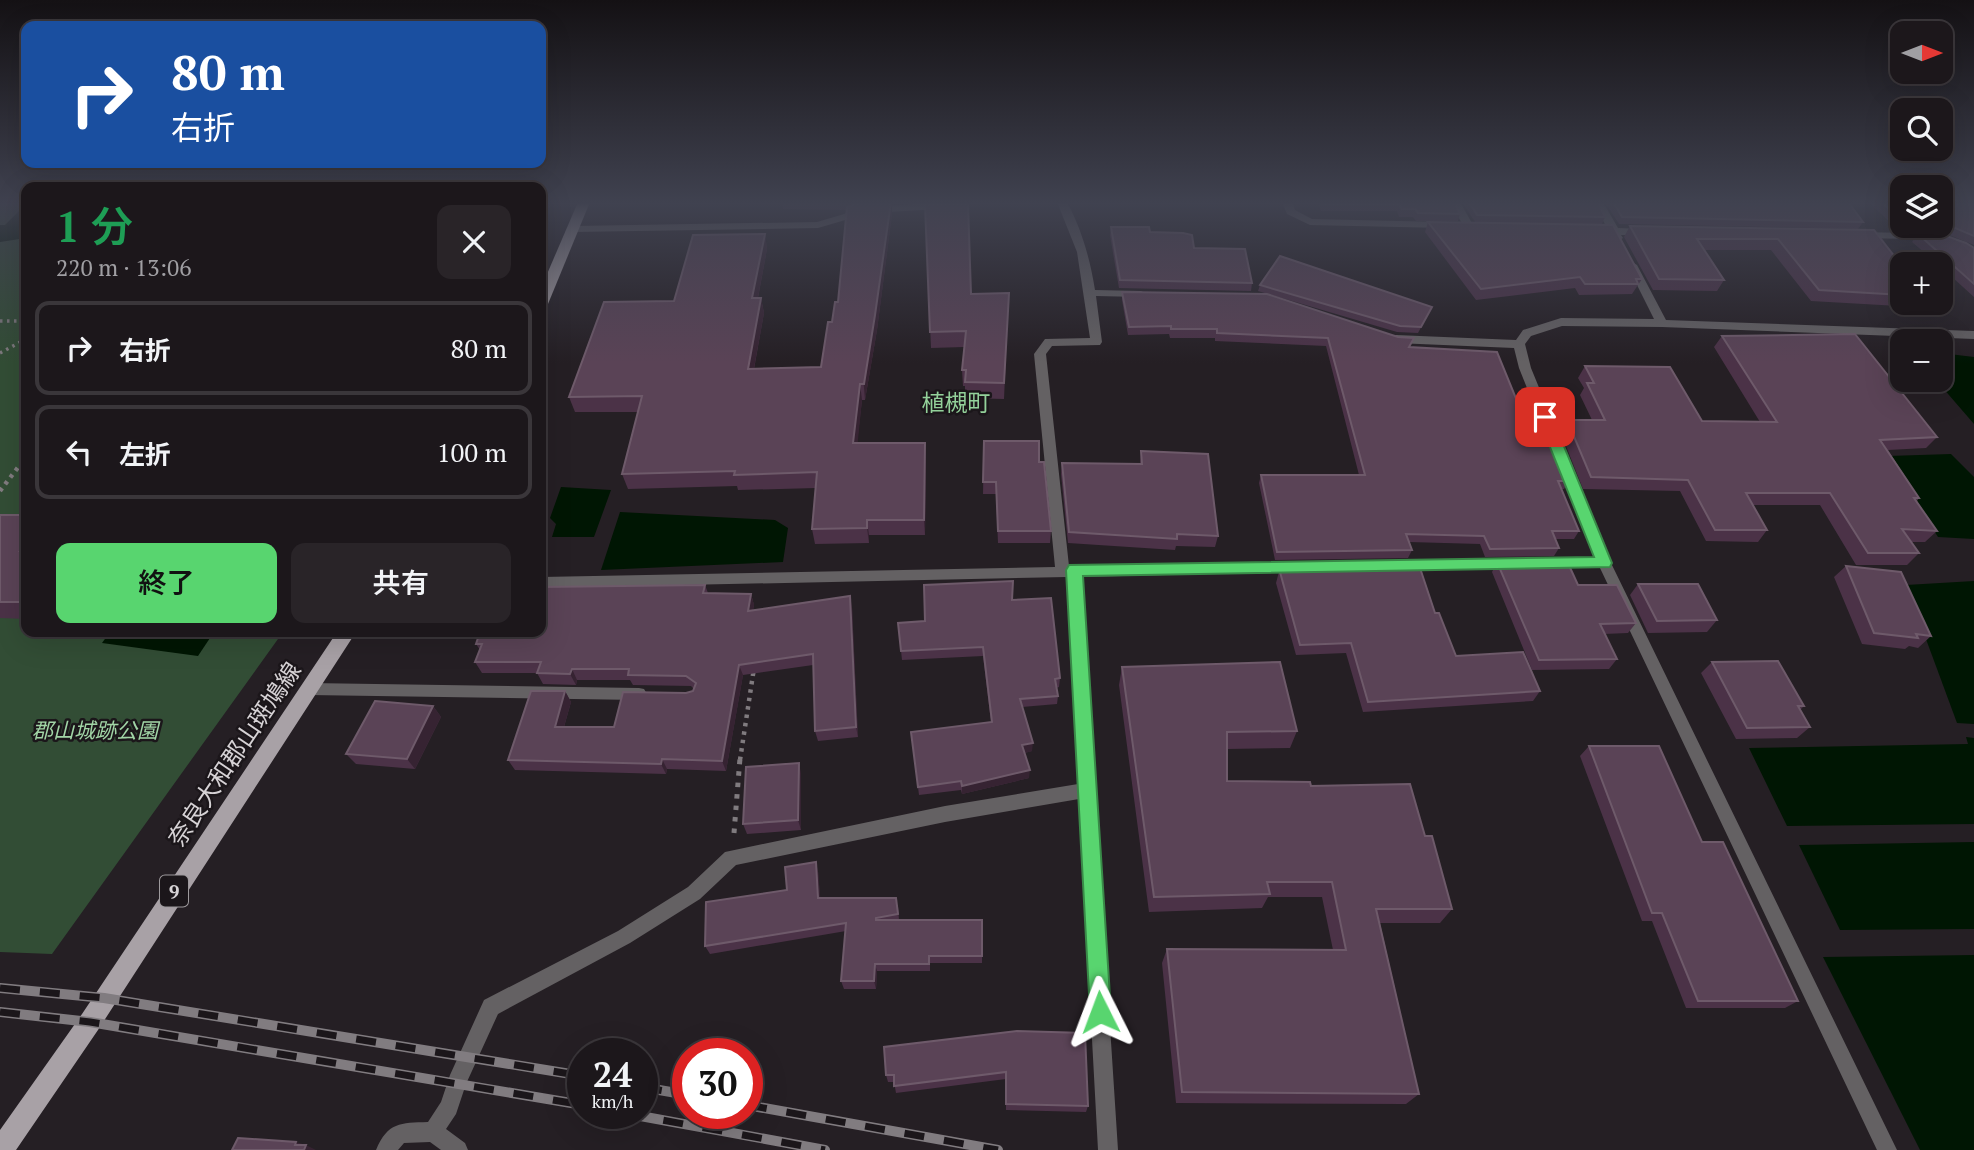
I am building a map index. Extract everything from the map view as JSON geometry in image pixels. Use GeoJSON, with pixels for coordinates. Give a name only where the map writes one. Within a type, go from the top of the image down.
{"type":"FeatureCollection","features":[{"type":"Feature","properties":{"kind":"main road"},"geometry":{"type":"LineString","coordinates":[[546,292],[562,256]]}},
{"type":"Feature","properties":{"kind":"main road","name":"奈良大和郡山斑鳩線"},"geometry":{"type":"LineString","coordinates":[[1,1150],[90,1022],[344,637]]}},
{"type":"Feature","properties":{"kind":"street"},"geometry":{"type":"LineString","coordinates":[[1082,256],[1096,342],[1049,342],[1040,354],[1068,570],[1087,790],[1108,1150]]}},
{"type":"Feature","properties":{"kind":"street"},"geometry":{"type":"LineString","coordinates":[[1627,256],[1662,323]]}},
{"type":"Feature","properties":{"kind":"street"},"geometry":{"type":"LineString","coordinates":[[1090,293],[1158,294]]}},
{"type":"Feature","properties":{"kind":"street"},"geometry":{"type":"LineString","coordinates":[[1519,344],[1527,333],[1561,322],[1662,323],[1974,335]]}},
{"type":"Feature","properties":{"kind":"street"},"geometry":{"type":"LineString","coordinates":[[1383,335],[1396,339],[1519,344]]}},
{"type":"Feature","properties":{"kind":"street"},"geometry":{"type":"LineString","coordinates":[[1519,344],[1525,368],[1604,563],[1887,1150]]}},
{"type":"Feature","properties":{"kind":"street"},"geometry":{"type":"LineString","coordinates":[[1381,566],[1604,563]]}},
{"type":"Feature","properties":{"kind":"street"},"geometry":{"type":"LineString","coordinates":[[546,583],[643,583],[1068,570],[1311,566]]}},
{"type":"Feature","properties":{"kind":"street"},"geometry":{"type":"LineString","coordinates":[[309,689],[649,694]]}},
{"type":"Feature","properties":{"kind":"street"},"geometry":{"type":"LineString","coordinates":[[433,1132],[449,1107],[457,1082],[491,1007],[624,937],[694,893],[731,858],[945,814],[1087,790]]}},
{"type":"Feature","properties":{"kind":"street"},"geometry":{"type":"LineString","coordinates":[[386,1150],[399,1133],[433,1132],[458,1150]]}},
{"type":"Feature","properties":{"kind":"path"},"geometry":{"type":"LineString","coordinates":[[0,321],[21,321]]}},
{"type":"Feature","properties":{"kind":"path"},"geometry":{"type":"LineString","coordinates":[[0,353],[21,342]]}},
{"type":"Feature","properties":{"kind":"path"},"geometry":{"type":"LineString","coordinates":[[0,491],[21,464]]}},
{"type":"Feature","properties":{"kind":"path"},"geometry":{"type":"LineString","coordinates":[[731,858],[740,756],[756,657]]}},
{"type":"Feature","properties":{"kind":"green space","name":"郡山城跡公園"},"geometry":{"type":"Polygon","coordinates":[[[0,256],[21,256],[21,637],[279,637],[52,954],[0,952],[0,256]]]}},
{"type":"Feature","properties":{"kind":"shaded area"},"geometry":{"type":"Polygon","coordinates":[[[1953,354],[1974,357],[1974,424],[1946,392],[1953,392],[1953,354]]]}},
{"type":"Feature","properties":{"kind":"shaded area"},"geometry":{"type":"Polygon","coordinates":[[[1951,454],[1974,477],[1974,539],[1938,537],[1888,456],[1951,454]]]}},
{"type":"Feature","properties":{"kind":"shaded area"},"geometry":{"type":"Polygon","coordinates":[[[561,487],[611,490],[594,537],[552,537],[556,524],[550,518],[561,487]]]}},
{"type":"Feature","properties":{"kind":"shaded area"},"geometry":{"type":"Polygon","coordinates":[[[620,512],[775,520],[788,528],[783,562],[601,570],[620,512]]]}},
{"type":"Feature","properties":{"kind":"shaded area"},"geometry":{"type":"Polygon","coordinates":[[[1974,581],[1974,724],[1957,723],[1906,585],[1974,581]]]}},
{"type":"Feature","properties":{"kind":"shaded area"},"geometry":{"type":"Polygon","coordinates":[[[106,637],[211,637],[198,656],[102,643],[106,637]]]}},
{"type":"Feature","properties":{"kind":"shaded area"},"geometry":{"type":"Polygon","coordinates":[[[1966,737],[1974,738],[1974,824],[1787,826],[1749,748],[1968,744],[1966,737]]]}},
{"type":"Feature","properties":{"kind":"shaded area"},"geometry":{"type":"Polygon","coordinates":[[[1974,842],[1974,929],[1840,930],[1799,845],[1974,842]]]}},
{"type":"Feature","properties":{"kind":"shaded area"},"geometry":{"type":"Polygon","coordinates":[[[1974,955],[1974,1150],[1920,1150],[1823,957],[1974,955]]]}},
{"type":"Feature","properties":{"kind":"building"},"geometry":{"type":"Polygon","coordinates":[[[687,256],[761,256],[752,298],[761,298],[748,369],[821,367],[828,322],[832,322],[835,302],[838,302],[842,256],[883,256],[864,384],[860,384],[853,443],[925,443],[924,520],[867,520],[867,528],[812,529],[817,472],[734,475],[735,471],[622,474],[642,396],[569,397],[604,302],[674,301],[687,256]]]}},
{"type":"Feature","properties":{"kind":"building"},"geometry":{"type":"Polygon","coordinates":[[[927,256],[970,256],[971,294],[1009,293],[1004,383],[965,382],[966,370],[962,370],[966,331],[930,332],[927,256]]]}},
{"type":"Feature","properties":{"kind":"building"},"geometry":{"type":"Polygon","coordinates":[[[1116,256],[1246,256],[1252,283],[1120,280],[1116,256]]]}},
{"type":"Feature","properties":{"kind":"building"},"geometry":{"type":"Polygon","coordinates":[[[1280,256],[1432,307],[1421,327],[1400,326],[1260,285],[1280,256]]]}},
{"type":"Feature","properties":{"kind":"building"},"geometry":{"type":"Polygon","coordinates":[[[1455,256],[1629,256],[1642,279],[1636,279],[1638,284],[1585,284],[1580,277],[1481,289],[1455,256]]]}},
{"type":"Feature","properties":{"kind":"building"},"geometry":{"type":"Polygon","coordinates":[[[1646,256],[1708,256],[1724,280],[1659,279],[1646,256]]]}},
{"type":"Feature","properties":{"kind":"building"},"geometry":{"type":"Polygon","coordinates":[[[1791,256],[1890,256],[1890,294],[1819,290],[1791,256]]]}},
{"type":"Feature","properties":{"kind":"building"},"geometry":{"type":"Polygon","coordinates":[[[1953,256],[1974,256],[1974,284],[1953,265],[1953,256]]]}},
{"type":"Feature","properties":{"kind":"building"},"geometry":{"type":"Polygon","coordinates":[[[1122,292],[1267,294],[1398,337],[1414,338],[1409,347],[1497,352],[1526,423],[1546,423],[1569,481],[1558,481],[1579,531],[1552,531],[1559,548],[1490,549],[1484,536],[1406,534],[1412,550],[1277,552],[1261,475],[1365,475],[1328,338],[1217,333],[1217,329],[1171,329],[1171,326],[1129,327],[1122,292]]]}},
{"type":"Feature","properties":{"kind":"building"},"geometry":{"type":"Polygon","coordinates":[[[1855,334],[1890,378],[1890,392],[1901,392],[1937,437],[1880,440],[1919,498],[1914,498],[1937,531],[1902,529],[1919,553],[1868,553],[1830,493],[1746,493],[1767,530],[1715,530],[1688,480],[1591,477],[1567,420],[1605,420],[1587,383],[1594,383],[1585,366],[1670,367],[1702,421],[1777,422],[1722,336],[1855,334]]]}},
{"type":"Feature","properties":{"kind":"building"},"geometry":{"type":"Polygon","coordinates":[[[984,441],[1039,441],[1039,462],[1044,462],[1051,531],[998,531],[996,482],[983,482],[984,441]]]}},
{"type":"Feature","properties":{"kind":"building"},"geometry":{"type":"Polygon","coordinates":[[[1141,451],[1208,454],[1218,536],[1177,534],[1177,539],[1069,532],[1062,463],[1142,464],[1141,451]]]}},
{"type":"Feature","properties":{"kind":"building"},"geometry":{"type":"Polygon","coordinates":[[[0,515],[21,515],[21,602],[0,602],[0,515]]]}},
{"type":"Feature","properties":{"kind":"building"},"geometry":{"type":"Polygon","coordinates":[[[1567,561],[1578,585],[1617,585],[1636,623],[1600,624],[1617,659],[1539,660],[1497,562],[1567,561]]]}},
{"type":"Feature","properties":{"kind":"building"},"geometry":{"type":"Polygon","coordinates":[[[1418,562],[1435,613],[1439,613],[1456,656],[1523,652],[1540,691],[1368,702],[1351,643],[1300,645],[1280,572],[1283,572],[1281,564],[1418,562]]]}},
{"type":"Feature","properties":{"kind":"building"},"geometry":{"type":"Polygon","coordinates":[[[1846,566],[1901,572],[1931,636],[1916,634],[1918,638],[1874,633],[1846,566]]]}},
{"type":"Feature","properties":{"kind":"building"},"geometry":{"type":"Polygon","coordinates":[[[1013,581],[1012,600],[1051,598],[1060,678],[1055,679],[1058,696],[1020,699],[1033,743],[1022,745],[1030,770],[962,786],[961,781],[918,787],[911,732],[992,722],[983,647],[901,651],[898,623],[925,621],[924,585],[1013,581]]]}},
{"type":"Feature","properties":{"kind":"building"},"geometry":{"type":"Polygon","coordinates":[[[1638,584],[1698,584],[1717,620],[1657,621],[1638,584]]]}},
{"type":"Feature","properties":{"kind":"building"},"geometry":{"type":"Polygon","coordinates":[[[705,585],[703,593],[751,594],[748,611],[850,596],[856,727],[815,731],[813,654],[739,665],[722,761],[662,759],[661,764],[508,760],[531,691],[565,691],[555,727],[614,727],[623,692],[686,693],[693,691],[696,683],[686,676],[628,675],[629,669],[572,669],[570,674],[537,673],[541,662],[475,662],[482,644],[476,644],[478,637],[546,637],[546,587],[705,585]]]}},
{"type":"Feature","properties":{"kind":"building"},"geometry":{"type":"Polygon","coordinates":[[[1778,661],[1804,706],[1798,706],[1810,727],[1747,728],[1712,662],[1778,661]]]}},
{"type":"Feature","properties":{"kind":"building"},"geometry":{"type":"Polygon","coordinates":[[[1280,662],[1297,731],[1227,732],[1227,781],[1310,782],[1311,786],[1410,784],[1425,836],[1432,836],[1452,909],[1376,909],[1419,1094],[1182,1092],[1167,949],[1346,950],[1332,882],[1267,882],[1270,894],[1154,897],[1122,667],[1280,662]]]}},
{"type":"Feature","properties":{"kind":"building"},"geometry":{"type":"Polygon","coordinates":[[[375,701],[433,706],[407,759],[346,754],[375,701]]]}},
{"type":"Feature","properties":{"kind":"building"},"geometry":{"type":"Polygon","coordinates":[[[1589,746],[1659,746],[1702,842],[1723,842],[1798,1001],[1698,1001],[1662,913],[1652,913],[1589,746]]]}},
{"type":"Feature","properties":{"kind":"building"},"geometry":{"type":"Polygon","coordinates":[[[799,763],[798,820],[743,824],[746,767],[799,763]]]}},
{"type":"Feature","properties":{"kind":"building"},"geometry":{"type":"Polygon","coordinates":[[[816,862],[818,898],[896,898],[898,914],[876,920],[982,920],[982,956],[929,956],[929,964],[875,964],[874,981],[841,981],[846,923],[705,946],[706,902],[787,890],[785,867],[816,862]]]}},
{"type":"Feature","properties":{"kind":"building"},"geometry":{"type":"Polygon","coordinates":[[[1017,1031],[1085,1033],[1088,1106],[1006,1104],[1006,1072],[894,1086],[894,1075],[886,1075],[884,1047],[1017,1031]]]}},
{"type":"Feature","properties":{"kind":"building"},"geometry":{"type":"Polygon","coordinates":[[[238,1138],[306,1145],[304,1150],[232,1150],[238,1138]]]}},
{"type":"Feature","properties":{"kind":"railway"},"geometry":{"type":"LineString","coordinates":[[0,988],[104,998],[567,1073]]}},
{"type":"Feature","properties":{"kind":"railway"},"geometry":{"type":"LineString","coordinates":[[0,1012],[90,1022],[567,1102]]}},
{"type":"Feature","properties":{"kind":"railway"},"geometry":{"type":"LineString","coordinates":[[658,1090],[672,1092]]}},
{"type":"Feature","properties":{"kind":"railway"},"geometry":{"type":"LineString","coordinates":[[763,1108],[998,1150]]}},
{"type":"Feature","properties":{"kind":"railway"},"geometry":{"type":"LineString","coordinates":[[658,1119],[825,1150]]}},
{"type":"Feature","properties":{"kind":"district","name":"植槻町"},"geometry":{"type":"Point","coordinates":[956,402]}},
{"type":"Feature","properties":{"kind":"route"},"geometry":{"type":"LineString","coordinates":[[1100,1012],[1074,570],[1604,563],[1545,417]]}}]}
